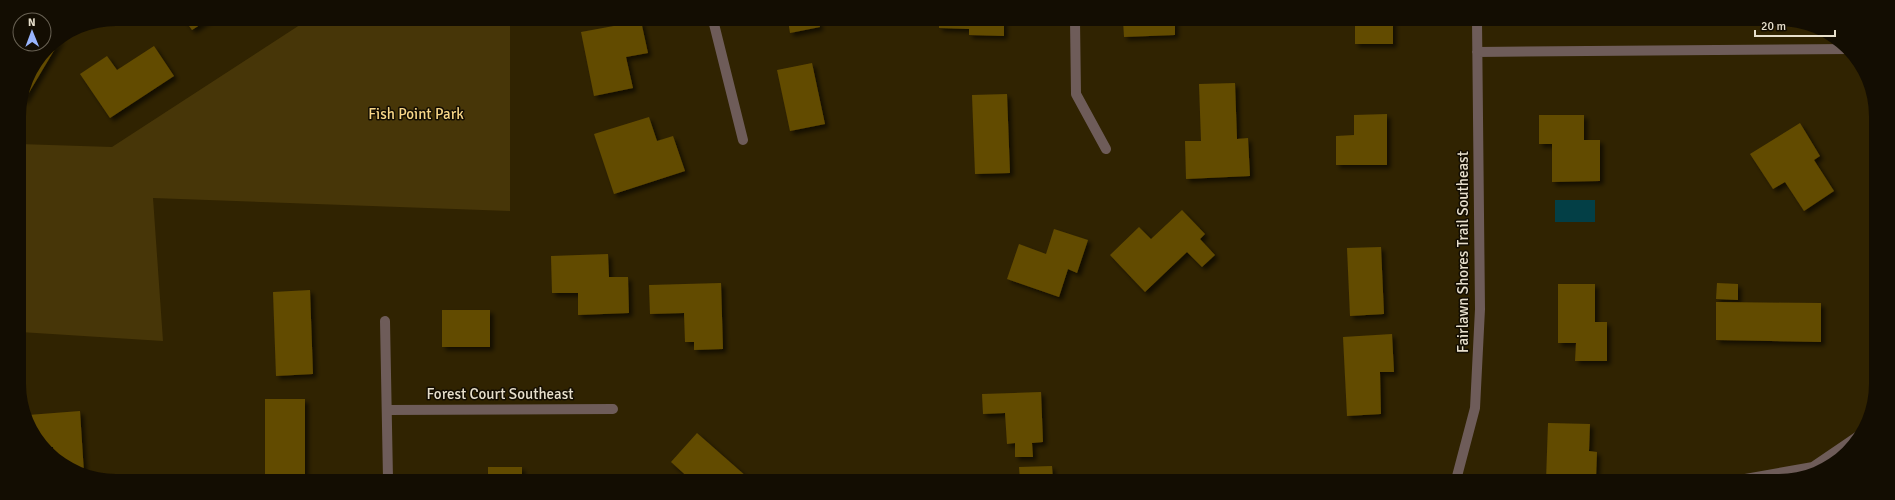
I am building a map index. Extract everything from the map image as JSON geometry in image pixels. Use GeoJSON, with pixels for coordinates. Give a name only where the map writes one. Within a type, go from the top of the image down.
{"type":"FeatureCollection","features":[{"type":"Feature","properties":{"kind":"street"},"geometry":{"type":"LineString","coordinates":[[714,26],[743,140]]}},
{"type":"Feature","properties":{"kind":"street"},"geometry":{"type":"LineString","coordinates":[[1075,26],[1076,94],[1106,149]]}},
{"type":"Feature","properties":{"kind":"street","name":"Fairlawn Shores Trail Southeast"},"geometry":{"type":"LineString","coordinates":[[1458,474],[1475,408],[1479,317],[1477,26]]}},
{"type":"Feature","properties":{"kind":"street"},"geometry":{"type":"LineString","coordinates":[[1477,52],[1839,49]]}},
{"type":"Feature","properties":{"kind":"street"},"geometry":{"type":"LineString","coordinates":[[385,321],[388,474]]}},
{"type":"Feature","properties":{"kind":"street","name":"Forest Court Southeast"},"geometry":{"type":"LineString","coordinates":[[386,410],[613,409]]}},
{"type":"Feature","properties":{"kind":"street"},"geometry":{"type":"LineString","coordinates":[[1774,474],[1813,467],[1844,446]]}},
{"type":"Feature","properties":{"kind":"green space","name":"Fish Point Park"},"geometry":{"type":"Polygon","coordinates":[[[298,26],[510,26],[510,211],[153,198],[163,341],[26,332],[26,144],[112,147],[298,26]]]}},
{"type":"Feature","properties":{"kind":"water"},"geometry":{"type":"Polygon","coordinates":[[[1555,200],[1595,200],[1595,222],[1555,222],[1555,200]]]}},
{"type":"Feature","properties":{"kind":"building"},"geometry":{"type":"Polygon","coordinates":[[[189,26],[198,26],[192,30],[189,26]]]}},
{"type":"Feature","properties":{"kind":"building"},"geometry":{"type":"Polygon","coordinates":[[[614,26],[642,26],[648,53],[626,57],[633,88],[594,96],[581,32],[614,26]]]}},
{"type":"Feature","properties":{"kind":"building"},"geometry":{"type":"Polygon","coordinates":[[[789,26],[820,27],[790,33],[789,26]]]}},
{"type":"Feature","properties":{"kind":"building"},"geometry":{"type":"Polygon","coordinates":[[[939,26],[1004,26],[1004,36],[969,35],[969,29],[939,28],[939,26]]]}},
{"type":"Feature","properties":{"kind":"building"},"geometry":{"type":"Polygon","coordinates":[[[1123,26],[1175,26],[1175,35],[1124,37],[1123,26]]]}},
{"type":"Feature","properties":{"kind":"building"},"geometry":{"type":"Polygon","coordinates":[[[1355,26],[1393,26],[1393,44],[1355,44],[1355,26]]]}},
{"type":"Feature","properties":{"kind":"building"},"geometry":{"type":"Polygon","coordinates":[[[154,46],[174,76],[110,118],[80,74],[107,56],[117,70],[154,46]]]}},
{"type":"Feature","properties":{"kind":"building"},"geometry":{"type":"Polygon","coordinates":[[[54,50],[29,93],[38,71],[54,50]]]}},
{"type":"Feature","properties":{"kind":"building"},"geometry":{"type":"Polygon","coordinates":[[[812,63],[825,124],[790,131],[777,70],[812,63]]]}},
{"type":"Feature","properties":{"kind":"building"},"geometry":{"type":"Polygon","coordinates":[[[1235,83],[1237,139],[1248,138],[1250,176],[1186,179],[1185,141],[1201,141],[1199,84],[1235,83]]]}},
{"type":"Feature","properties":{"kind":"building"},"geometry":{"type":"Polygon","coordinates":[[[1007,94],[1010,173],[975,174],[972,95],[1007,94]]]}},
{"type":"Feature","properties":{"kind":"building"},"geometry":{"type":"Polygon","coordinates":[[[1387,114],[1387,165],[1336,165],[1336,136],[1354,135],[1354,115],[1387,114]]]}},
{"type":"Feature","properties":{"kind":"building"},"geometry":{"type":"Polygon","coordinates":[[[1539,115],[1584,115],[1584,140],[1600,140],[1600,181],[1552,182],[1552,144],[1539,144],[1539,115]]]}},
{"type":"Feature","properties":{"kind":"building"},"geometry":{"type":"Polygon","coordinates":[[[649,117],[657,141],[673,136],[685,171],[614,194],[594,134],[649,117]]]}},
{"type":"Feature","properties":{"kind":"building"},"geometry":{"type":"Polygon","coordinates":[[[1800,123],[1820,156],[1814,160],[1834,191],[1804,211],[1785,182],[1773,189],[1750,154],[1800,123]]]}},
{"type":"Feature","properties":{"kind":"building"},"geometry":{"type":"Polygon","coordinates":[[[1182,210],[1205,234],[1200,239],[1215,255],[1202,267],[1187,252],[1145,292],[1110,255],[1139,227],[1151,239],[1182,210]]]}},
{"type":"Feature","properties":{"kind":"building"},"geometry":{"type":"Polygon","coordinates":[[[1054,229],[1088,240],[1077,273],[1068,269],[1059,297],[1007,279],[1019,244],[1046,254],[1054,229]]]}},
{"type":"Feature","properties":{"kind":"building"},"geometry":{"type":"Polygon","coordinates":[[[1381,247],[1384,314],[1350,316],[1347,248],[1381,247]]]}},
{"type":"Feature","properties":{"kind":"building"},"geometry":{"type":"Polygon","coordinates":[[[608,254],[609,277],[628,277],[629,313],[578,315],[578,293],[552,293],[551,256],[608,254]]]}},
{"type":"Feature","properties":{"kind":"building"},"geometry":{"type":"Polygon","coordinates":[[[721,283],[723,349],[694,350],[694,342],[685,342],[684,313],[650,314],[649,285],[721,283]]]}},
{"type":"Feature","properties":{"kind":"building"},"geometry":{"type":"Polygon","coordinates":[[[1717,283],[1738,284],[1738,300],[1716,299],[1717,283]]]}},
{"type":"Feature","properties":{"kind":"building"},"geometry":{"type":"Polygon","coordinates":[[[1558,284],[1595,284],[1595,322],[1607,322],[1607,361],[1575,361],[1576,343],[1558,343],[1558,284]]]}},
{"type":"Feature","properties":{"kind":"building"},"geometry":{"type":"Polygon","coordinates":[[[310,290],[313,374],[276,376],[273,292],[310,290]]]}},
{"type":"Feature","properties":{"kind":"building"},"geometry":{"type":"Polygon","coordinates":[[[1716,302],[1821,303],[1821,342],[1716,340],[1716,302]]]}},
{"type":"Feature","properties":{"kind":"building"},"geometry":{"type":"Polygon","coordinates":[[[442,310],[490,310],[490,347],[442,347],[442,310]]]}},
{"type":"Feature","properties":{"kind":"building"},"geometry":{"type":"Polygon","coordinates":[[[1392,334],[1394,372],[1380,372],[1381,414],[1347,416],[1343,337],[1392,334]]]}},
{"type":"Feature","properties":{"kind":"building"},"geometry":{"type":"Polygon","coordinates":[[[1041,392],[1043,442],[1032,443],[1033,457],[1015,457],[1015,443],[1007,444],[1005,413],[983,414],[982,394],[1041,392]]]}},
{"type":"Feature","properties":{"kind":"building"},"geometry":{"type":"Polygon","coordinates":[[[265,399],[305,399],[305,474],[265,474],[265,399]]]}},
{"type":"Feature","properties":{"kind":"building"},"geometry":{"type":"Polygon","coordinates":[[[80,411],[84,468],[66,459],[51,447],[38,429],[32,415],[80,411]]]}},
{"type":"Feature","properties":{"kind":"building"},"geometry":{"type":"Polygon","coordinates":[[[1548,423],[1590,424],[1589,451],[1597,452],[1596,474],[1546,474],[1548,423]]]}},
{"type":"Feature","properties":{"kind":"building"},"geometry":{"type":"Polygon","coordinates":[[[697,433],[744,474],[684,474],[671,462],[697,433]]]}},
{"type":"Feature","properties":{"kind":"building"},"geometry":{"type":"Polygon","coordinates":[[[1052,466],[1053,474],[1020,474],[1019,467],[1052,466]]]}},
{"type":"Feature","properties":{"kind":"building"},"geometry":{"type":"Polygon","coordinates":[[[488,467],[522,467],[522,474],[488,474],[488,467]]]}}]}
